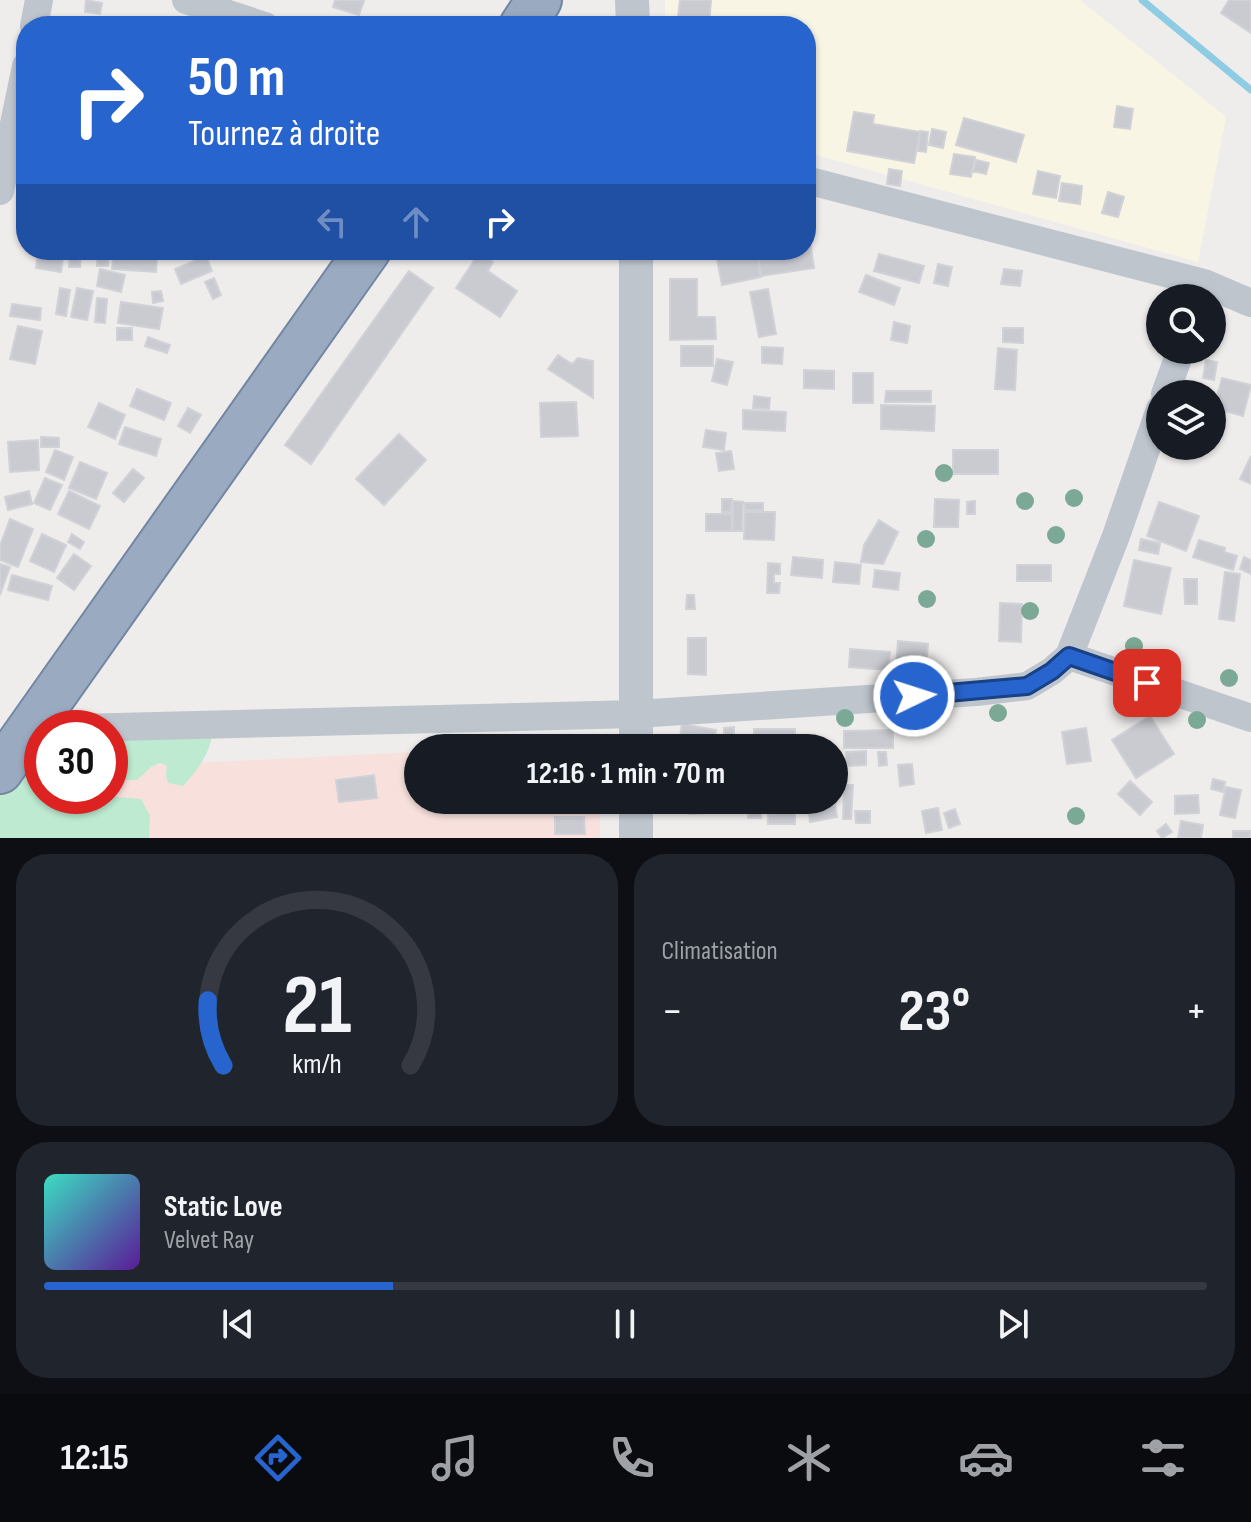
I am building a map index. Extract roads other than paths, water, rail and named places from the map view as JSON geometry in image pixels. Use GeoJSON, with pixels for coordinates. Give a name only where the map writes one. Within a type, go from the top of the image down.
{"type":"FeatureCollection","features":[{"type":"Feature","properties":{"kind":"highway"},"geometry":{"type":"LineString","coordinates":[[0,771],[23,730],[361,260]]}},
{"type":"Feature","properties":{"kind":"street"},"geometry":{"type":"LineString","coordinates":[[186,0],[235,16]]}},
{"type":"Feature","properties":{"kind":"street"},"geometry":{"type":"LineString","coordinates":[[0,191],[16,114]]}},
{"type":"Feature","properties":{"kind":"street"},"geometry":{"type":"LineString","coordinates":[[816,183],[1177,284]]}},
{"type":"Feature","properties":{"kind":"street"},"geometry":{"type":"LineString","coordinates":[[636,260],[636,734]]}},
{"type":"Feature","properties":{"kind":"street"},"geometry":{"type":"LineString","coordinates":[[1226,297],[1251,303]]}},
{"type":"Feature","properties":{"kind":"street"},"geometry":{"type":"LineString","coordinates":[[128,727],[636,714],[1027,686],[1069,656],[1146,449]]}},
{"type":"Feature","properties":{"kind":"street"},"geometry":{"type":"LineString","coordinates":[[1069,656],[1251,718]]}},
{"type":"Feature","properties":{"kind":"street"},"geometry":{"type":"LineString","coordinates":[[636,814],[636,838]]}},
{"type":"Feature","properties":{"kind":"waterway"},"geometry":{"type":"LineString","coordinates":[[1142,0],[1251,90]]}}]}
